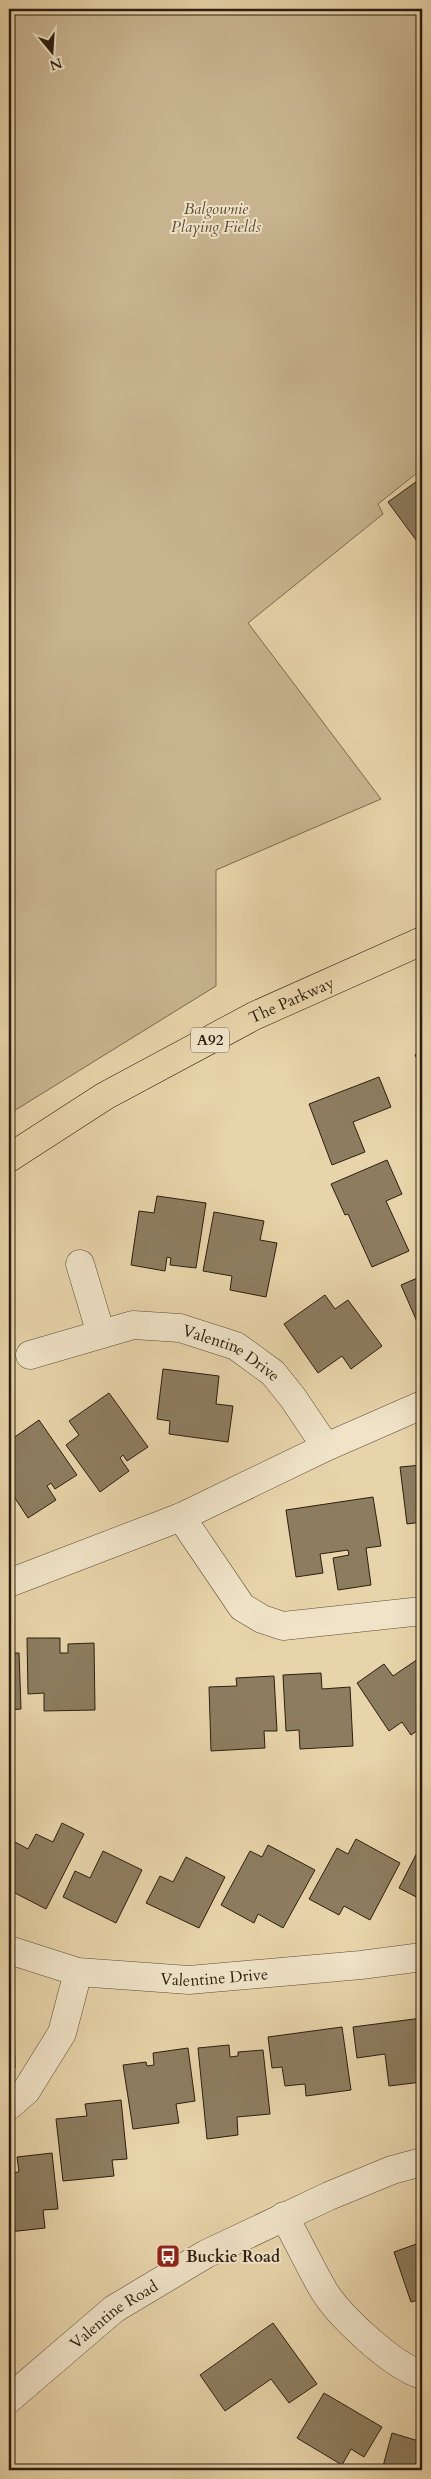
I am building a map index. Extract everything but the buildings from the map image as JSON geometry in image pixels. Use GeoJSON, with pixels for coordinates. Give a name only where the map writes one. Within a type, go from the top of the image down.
{"type":"FeatureCollection","features":[{"type":"Feature","properties":{"kind":"main road","name":"The Parkway"},"geometry":{"type":"LineString","coordinates":[[9,1158],[105,1096],[254,1016],[422,942]]}},
{"type":"Feature","properties":{"kind":"street"},"geometry":{"type":"LineString","coordinates":[[80,1264],[101,1334]]}},
{"type":"Feature","properties":{"kind":"street","name":"Valentine Drive"},"geometry":{"type":"LineString","coordinates":[[30,1355],[133,1325],[180,1328],[236,1346],[273,1373],[293,1398],[326,1447]]}},
{"type":"Feature","properties":{"kind":"street"},"geometry":{"type":"LineString","coordinates":[[9,1582],[181,1517],[326,1447],[422,1405]]}},
{"type":"Feature","properties":{"kind":"street"},"geometry":{"type":"LineString","coordinates":[[181,1517],[242,1607],[262,1619],[283,1626],[422,1611]]}},
{"type":"Feature","properties":{"kind":"street","name":"Valentine Drive"},"geometry":{"type":"LineString","coordinates":[[9,1950],[78,1972],[190,1980],[361,1965],[422,1957]]}},
{"type":"Feature","properties":{"kind":"street"},"geometry":{"type":"LineString","coordinates":[[9,2106],[26,2091],[62,2033],[78,1972]]}},
{"type":"Feature","properties":{"kind":"street","name":"Valentine Road"},"geometry":{"type":"LineString","coordinates":[[9,2399],[114,2309],[206,2254],[284,2216],[392,2170],[422,2162]]}},
{"type":"Feature","properties":{"kind":"street"},"geometry":{"type":"LineString","coordinates":[[284,2216],[325,2293],[388,2357],[412,2372],[422,2375]]}},
{"type":"Feature","properties":{"kind":"green space","name":"Balgownie Playing Fields"},"geometry":{"type":"Polygon","coordinates":[[[9,9],[422,9],[422,469],[378,504],[383,514],[248,623],[381,799],[216,870],[216,986],[9,1114],[9,9]]]}},
{"type":"Feature","properties":{"kind":"place","name":"Buckie Road"},"geometry":{"type":"Point","coordinates":[168,2256]}}]}
